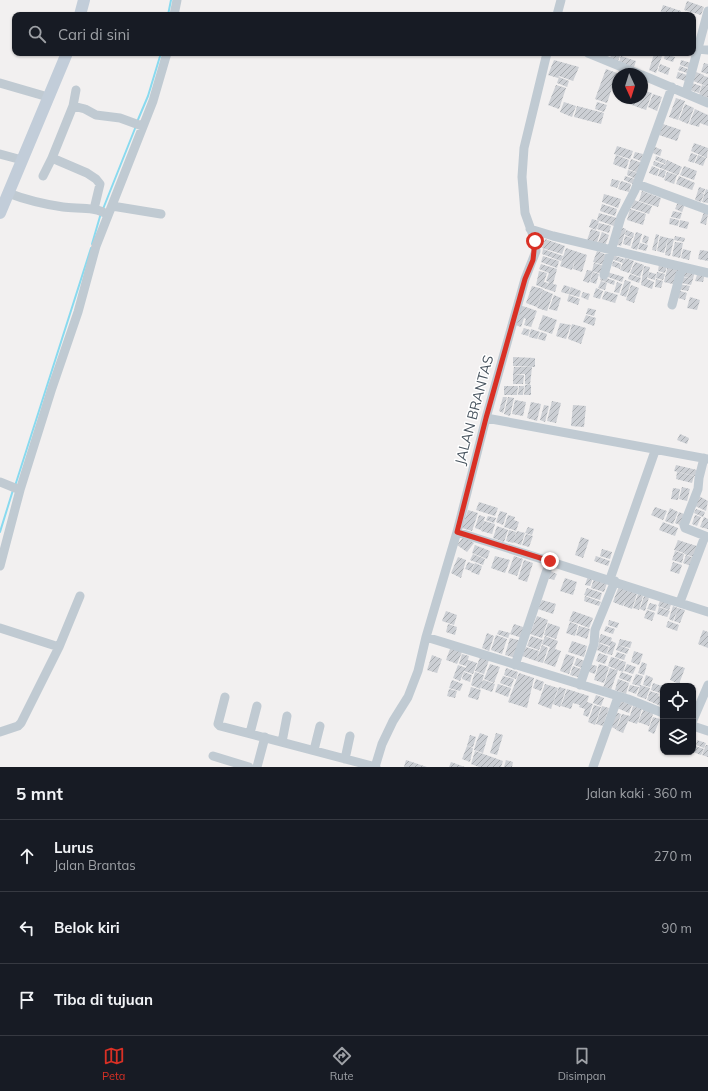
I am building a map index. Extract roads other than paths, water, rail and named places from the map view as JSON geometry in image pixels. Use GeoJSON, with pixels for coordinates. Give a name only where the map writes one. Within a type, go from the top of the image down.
{"type":"FeatureCollection","features":[{"type":"Feature","properties":{"kind":"main road"},"geometry":{"type":"LineString","coordinates":[[81,12],[84,0]]}},
{"type":"Feature","properties":{"kind":"main road"},"geometry":{"type":"LineString","coordinates":[[0,213],[13,194],[22,160],[66,56]]}},
{"type":"Feature","properties":{"kind":"street"},"geometry":{"type":"LineString","coordinates":[[175,12],[177,0]]}},
{"type":"Feature","properties":{"kind":"street"},"geometry":{"type":"LineString","coordinates":[[558,12],[561,0]]}},
{"type":"Feature","properties":{"kind":"street"},"geometry":{"type":"LineString","coordinates":[[686,94],[708,11]]}},
{"type":"Feature","properties":{"kind":"street"},"geometry":{"type":"LineString","coordinates":[[698,49],[708,50]]}},
{"type":"Feature","properties":{"kind":"street"},"geometry":{"type":"LineString","coordinates":[[0,566],[3,535],[16,488],[78,312],[96,246],[103,210],[138,125],[155,95],[166,56]]}},
{"type":"Feature","properties":{"kind":"street","name":"JALAN BRANTAS"},"geometry":{"type":"LineString","coordinates":[[375,767],[382,744],[393,721],[408,697],[418,671],[426,637],[457,532],[486,418],[525,279],[536,250],[535,241],[525,213],[522,177],[524,148],[546,56]]}},
{"type":"Feature","properties":{"kind":"street"},"geometry":{"type":"LineString","coordinates":[[595,56],[624,68]]}},
{"type":"Feature","properties":{"kind":"street"},"geometry":{"type":"LineString","coordinates":[[648,77],[708,103]]}},
{"type":"Feature","properties":{"kind":"street"},"geometry":{"type":"LineString","coordinates":[[0,83],[48,98]]}},
{"type":"Feature","properties":{"kind":"street"},"geometry":{"type":"LineString","coordinates":[[604,275],[621,217],[637,184],[672,87]]}},
{"type":"Feature","properties":{"kind":"street"},"geometry":{"type":"LineString","coordinates":[[43,176],[73,106],[76,90]]}},
{"type":"Feature","properties":{"kind":"street"},"geometry":{"type":"LineString","coordinates":[[73,106],[85,109],[96,115],[120,118],[138,125]]}},
{"type":"Feature","properties":{"kind":"street"},"geometry":{"type":"LineString","coordinates":[[0,154],[22,160]]}},
{"type":"Feature","properties":{"kind":"street"},"geometry":{"type":"LineString","coordinates":[[52,158],[87,173],[99,181],[103,210]]}},
{"type":"Feature","properties":{"kind":"street"},"geometry":{"type":"LineString","coordinates":[[637,184],[708,210]]}},
{"type":"Feature","properties":{"kind":"street"},"geometry":{"type":"LineString","coordinates":[[13,194],[30,201],[103,210],[161,214]]}},
{"type":"Feature","properties":{"kind":"street"},"geometry":{"type":"LineString","coordinates":[[530,229],[708,273]]}},
{"type":"Feature","properties":{"kind":"street"},"geometry":{"type":"LineString","coordinates":[[672,305],[682,267]]}},
{"type":"Feature","properties":{"kind":"street"},"geometry":{"type":"LineString","coordinates":[[486,418],[655,451],[706,459],[698,478],[698,489],[684,525],[685,528],[707,536],[680,602]]}},
{"type":"Feature","properties":{"kind":"street"},"geometry":{"type":"LineString","coordinates":[[580,685],[594,644],[596,630],[612,580],[655,451]]}},
{"type":"Feature","properties":{"kind":"street"},"geometry":{"type":"LineString","coordinates":[[0,482],[16,488]]}},
{"type":"Feature","properties":{"kind":"street"},"geometry":{"type":"LineString","coordinates":[[457,532],[612,580],[708,612]]}},
{"type":"Feature","properties":{"kind":"street"},"geometry":{"type":"LineString","coordinates":[[515,665],[550,561]]}},
{"type":"Feature","properties":{"kind":"street"},"geometry":{"type":"LineString","coordinates":[[0,732],[18,726],[21,723],[59,647],[80,596]]}},
{"type":"Feature","properties":{"kind":"street"},"geometry":{"type":"LineString","coordinates":[[0,628],[59,647]]}},
{"type":"Feature","properties":{"kind":"street"},"geometry":{"type":"LineString","coordinates":[[426,637],[628,699],[660,712]]}},
{"type":"Feature","properties":{"kind":"street"},"geometry":{"type":"LineString","coordinates":[[693,719],[708,685]]}},
{"type":"Feature","properties":{"kind":"street"},"geometry":{"type":"LineString","coordinates":[[225,697],[219,725],[314,750],[345,759],[357,765],[375,767]]}},
{"type":"Feature","properties":{"kind":"street"},"geometry":{"type":"LineString","coordinates":[[593,767],[618,697]]}},
{"type":"Feature","properties":{"kind":"street"},"geometry":{"type":"LineString","coordinates":[[250,733],[257,706]]}},
{"type":"Feature","properties":{"kind":"street"},"geometry":{"type":"LineString","coordinates":[[282,742],[288,716]]}},
{"type":"Feature","properties":{"kind":"street"},"geometry":{"type":"LineString","coordinates":[[314,750],[320,726]]}},
{"type":"Feature","properties":{"kind":"street"},"geometry":{"type":"LineString","coordinates":[[696,727],[708,731]]}},
{"type":"Feature","properties":{"kind":"street"},"geometry":{"type":"LineString","coordinates":[[345,759],[350,736]]}},
{"type":"Feature","properties":{"kind":"street"},"geometry":{"type":"LineString","coordinates":[[257,767],[265,738]]}},
{"type":"Feature","properties":{"kind":"street"},"geometry":{"type":"LineString","coordinates":[[213,756],[225,763],[249,767]]}},
{"type":"Feature","properties":{"kind":"waterway"},"geometry":{"type":"LineString","coordinates":[[169,12],[171,0]]}},
{"type":"Feature","properties":{"kind":"waterway"},"geometry":{"type":"LineString","coordinates":[[137,122],[148,96],[160,56]]}},
{"type":"Feature","properties":{"kind":"waterway"},"geometry":{"type":"LineString","coordinates":[[103,209],[136,126]]}},
{"type":"Feature","properties":{"kind":"waterway"},"geometry":{"type":"LineString","coordinates":[[92,244],[101,213]]}},
{"type":"Feature","properties":{"kind":"waterway"},"geometry":{"type":"LineString","coordinates":[[15,486],[91,248]]}},
{"type":"Feature","properties":{"kind":"waterway"},"geometry":{"type":"LineString","coordinates":[[0,532],[13,490]]}}]}
